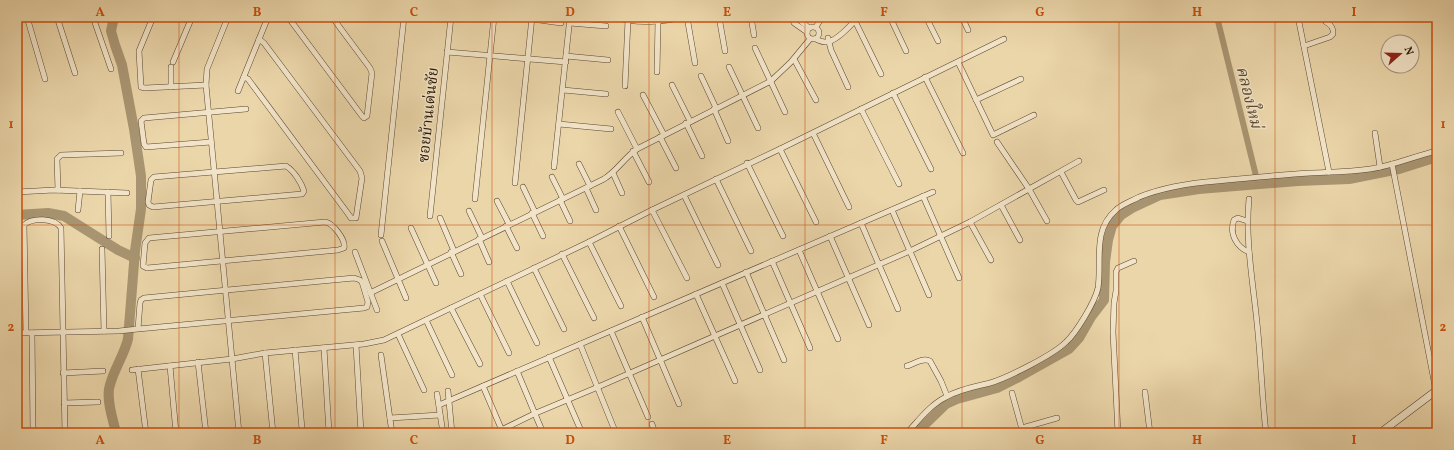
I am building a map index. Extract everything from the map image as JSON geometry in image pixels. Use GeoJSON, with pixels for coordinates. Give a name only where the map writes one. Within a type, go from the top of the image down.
{"type":"FeatureCollection","features":[{"type":"Feature","properties":{"kind":"street"},"geometry":{"type":"LineString","coordinates":[[27,17],[45,78]]}},
{"type":"Feature","properties":{"kind":"street"},"geometry":{"type":"LineString","coordinates":[[57,17],[75,73]]}},
{"type":"Feature","properties":{"kind":"street"},"geometry":{"type":"LineString","coordinates":[[93,17],[111,69]]}},
{"type":"Feature","properties":{"kind":"street"},"geometry":{"type":"LineString","coordinates":[[153,17],[139,51],[141,87],[206,85]]}},
{"type":"Feature","properties":{"kind":"street"},"geometry":{"type":"LineString","coordinates":[[171,87],[172,64],[192,17]]}},
{"type":"Feature","properties":{"kind":"street"},"geometry":{"type":"LineString","coordinates":[[228,17],[207,69],[206,85],[238,433]]}},
{"type":"Feature","properties":{"kind":"street"},"geometry":{"type":"LineString","coordinates":[[238,90],[268,17]]}},
{"type":"Feature","properties":{"kind":"street"},"geometry":{"type":"LineString","coordinates":[[288,17],[364,118],[367,116],[372,73],[370,68],[332,17]]}},
{"type":"Feature","properties":{"kind":"street"},"geometry":{"type":"LineString","coordinates":[[404,17],[381,238],[406,298]]}},
{"type":"Feature","properties":{"kind":"street","name":"ซอยบ้านเด่นชัย"},"geometry":{"type":"LineString","coordinates":[[430,216],[451,17]]}},
{"type":"Feature","properties":{"kind":"street"},"geometry":{"type":"LineString","coordinates":[[475,199],[494,17]]}},
{"type":"Feature","properties":{"kind":"street"},"geometry":{"type":"LineString","coordinates":[[616,17],[628,20],[646,19],[658,22],[687,17],[695,63]]}},
{"type":"Feature","properties":{"kind":"street"},"geometry":{"type":"LineString","coordinates":[[719,17],[725,50]]}},
{"type":"Feature","properties":{"kind":"street"},"geometry":{"type":"LineString","coordinates":[[751,17],[754,35]]}},
{"type":"Feature","properties":{"kind":"street"},"geometry":{"type":"LineString","coordinates":[[791,17],[794,23],[808,30],[816,27],[822,17]]}},
{"type":"Feature","properties":{"kind":"street"},"geometry":{"type":"LineString","coordinates":[[796,17],[808,30],[813,39],[822,42],[849,28],[857,19],[880,74]]}},
{"type":"Feature","properties":{"kind":"street"},"geometry":{"type":"LineString","coordinates":[[890,17],[906,51]]}},
{"type":"Feature","properties":{"kind":"street"},"geometry":{"type":"LineString","coordinates":[[926,17],[938,41]]}},
{"type":"Feature","properties":{"kind":"street"},"geometry":{"type":"LineString","coordinates":[[962,17],[968,30]]}},
{"type":"Feature","properties":{"kind":"street"},"geometry":{"type":"LineString","coordinates":[[1298,17],[1329,172]]}},
{"type":"Feature","properties":{"kind":"street"},"geometry":{"type":"LineString","coordinates":[[515,183],[532,18],[561,23]]}},
{"type":"Feature","properties":{"kind":"street"},"geometry":{"type":"LineString","coordinates":[[554,167],[570,20],[606,26]]}},
{"type":"Feature","properties":{"kind":"street"},"geometry":{"type":"LineString","coordinates":[[625,86],[628,20]]}},
{"type":"Feature","properties":{"kind":"street"},"geometry":{"type":"LineString","coordinates":[[656,72],[658,22]]}},
{"type":"Feature","properties":{"kind":"street"},"geometry":{"type":"LineString","coordinates":[[1304,46],[1330,37],[1333,34],[1331,24],[1326,22]]}},
{"type":"Feature","properties":{"kind":"street"},"geometry":{"type":"LineString","coordinates":[[816,27],[819,30],[820,35]]}},
{"type":"Feature","properties":{"kind":"street"},"geometry":{"type":"LineString","coordinates":[[820,35],[830,39],[848,87]]}},
{"type":"Feature","properties":{"kind":"street"},"geometry":{"type":"LineString","coordinates":[[370,293],[480,238],[588,187],[613,172],[627,156],[635,150],[770,81],[813,39],[820,35]]}},
{"type":"Feature","properties":{"kind":"street"},"geometry":{"type":"LineString","coordinates":[[244,77],[248,79],[351,218],[356,218],[362,178],[360,171],[264,42],[259,39]]}},
{"type":"Feature","properties":{"kind":"street"},"geometry":{"type":"LineString","coordinates":[[132,370],[232,359],[265,353],[356,345],[376,342],[398,334],[1004,39]]}},
{"type":"Feature","properties":{"kind":"street"},"geometry":{"type":"LineString","coordinates":[[755,48],[785,112]]}},
{"type":"Feature","properties":{"kind":"street"},"geometry":{"type":"LineString","coordinates":[[447,52],[566,62]]}},
{"type":"Feature","properties":{"kind":"street"},"geometry":{"type":"LineString","coordinates":[[566,56],[608,60]]}},
{"type":"Feature","properties":{"kind":"street"},"geometry":{"type":"LineString","coordinates":[[794,59],[816,100]]}},
{"type":"Feature","properties":{"kind":"street"},"geometry":{"type":"LineString","coordinates":[[958,62],[993,135],[1034,115]]}},
{"type":"Feature","properties":{"kind":"street"},"geometry":{"type":"LineString","coordinates":[[729,66],[758,128]]}},
{"type":"Feature","properties":{"kind":"street"},"geometry":{"type":"LineString","coordinates":[[701,76],[728,141]]}},
{"type":"Feature","properties":{"kind":"street"},"geometry":{"type":"LineString","coordinates":[[926,77],[962,153]]}},
{"type":"Feature","properties":{"kind":"street"},"geometry":{"type":"LineString","coordinates":[[976,100],[1021,79]]}},
{"type":"Feature","properties":{"kind":"street"},"geometry":{"type":"LineString","coordinates":[[672,85],[702,156]]}},
{"type":"Feature","properties":{"kind":"street"},"geometry":{"type":"LineString","coordinates":[[563,90],[606,94]]}},
{"type":"Feature","properties":{"kind":"street"},"geometry":{"type":"LineString","coordinates":[[893,93],[931,169]]}},
{"type":"Feature","properties":{"kind":"street"},"geometry":{"type":"LineString","coordinates":[[643,95],[676,168]]}},
{"type":"Feature","properties":{"kind":"street"},"geometry":{"type":"LineString","coordinates":[[861,109],[899,184]]}},
{"type":"Feature","properties":{"kind":"street"},"geometry":{"type":"LineString","coordinates":[[211,142],[146,147],[144,144],[141,122],[144,118],[246,110]]}},
{"type":"Feature","properties":{"kind":"street"},"geometry":{"type":"LineString","coordinates":[[618,112],[649,182]]}},
{"type":"Feature","properties":{"kind":"street"},"geometry":{"type":"LineString","coordinates":[[559,124],[611,128]]}},
{"type":"Feature","properties":{"kind":"street"},"geometry":{"type":"LineString","coordinates":[[813,133],[849,207]]}},
{"type":"Feature","properties":{"kind":"street"},"geometry":{"type":"LineString","coordinates":[[1375,133],[1380,167]]}},
{"type":"Feature","properties":{"kind":"street"},"geometry":{"type":"LineString","coordinates":[[997,142],[1029,189],[1047,222]]}},
{"type":"Feature","properties":{"kind":"street"},"geometry":{"type":"LineString","coordinates":[[780,149],[816,222]]}},
{"type":"Feature","properties":{"kind":"street"},"geometry":{"type":"LineString","coordinates":[[907,433],[932,407],[946,396],[962,389],[1001,379],[1044,357],[1070,338],[1096,296],[1101,238],[1109,218],[1116,210],[1126,203],[1173,187],[1191,183],[1251,177],[1370,169],[1392,165],[1437,151]]}},
{"type":"Feature","properties":{"kind":"street"},"geometry":{"type":"LineString","coordinates":[[58,190],[58,156],[121,153]]}},
{"type":"Feature","properties":{"kind":"street"},"geometry":{"type":"LineString","coordinates":[[495,433],[502,432],[536,413],[910,251],[970,222],[1079,161]]}},
{"type":"Feature","properties":{"kind":"street"},"geometry":{"type":"LineString","coordinates":[[747,163],[783,236]]}},
{"type":"Feature","properties":{"kind":"street"},"geometry":{"type":"LineString","coordinates":[[579,164],[596,210]]}},
{"type":"Feature","properties":{"kind":"street"},"geometry":{"type":"LineString","coordinates":[[1380,433],[1436,391],[1392,165]]}},
{"type":"Feature","properties":{"kind":"street"},"geometry":{"type":"LineString","coordinates":[[286,166],[299,181],[304,191],[302,194],[217,202],[153,207],[149,205],[148,202],[151,180],[154,177],[214,172],[286,166]]}},
{"type":"Feature","properties":{"kind":"street"},"geometry":{"type":"LineString","coordinates":[[613,172],[622,193]]}},
{"type":"Feature","properties":{"kind":"street"},"geometry":{"type":"LineString","coordinates":[[1061,172],[1078,202],[1104,190]]}},
{"type":"Feature","properties":{"kind":"street"},"geometry":{"type":"LineString","coordinates":[[552,177],[570,221]]}},
{"type":"Feature","properties":{"kind":"street"},"geometry":{"type":"LineString","coordinates":[[716,179],[751,251]]}},
{"type":"Feature","properties":{"kind":"street"},"geometry":{"type":"LineString","coordinates":[[523,187],[543,236]]}},
{"type":"Feature","properties":{"kind":"street"},"geometry":{"type":"LineString","coordinates":[[17,192],[58,190],[127,193]]}},
{"type":"Feature","properties":{"kind":"street"},"geometry":{"type":"LineString","coordinates":[[78,210],[80,191]]}},
{"type":"Feature","properties":{"kind":"street"},"geometry":{"type":"LineString","coordinates":[[108,192],[109,236]]}},
{"type":"Feature","properties":{"kind":"street"},"geometry":{"type":"LineString","coordinates":[[439,405],[933,192]]}},
{"type":"Feature","properties":{"kind":"street"},"geometry":{"type":"LineString","coordinates":[[684,195],[718,265]]}},
{"type":"Feature","properties":{"kind":"street"},"geometry":{"type":"LineString","coordinates":[[923,196],[959,278]]}},
{"type":"Feature","properties":{"kind":"street"},"geometry":{"type":"LineString","coordinates":[[1249,199],[1247,221],[1249,252],[1260,353],[1266,433]]}},
{"type":"Feature","properties":{"kind":"street"},"geometry":{"type":"LineString","coordinates":[[497,201],[517,248]]}},
{"type":"Feature","properties":{"kind":"street"},"geometry":{"type":"LineString","coordinates":[[1001,205],[1020,240]]}},
{"type":"Feature","properties":{"kind":"street"},"geometry":{"type":"LineString","coordinates":[[652,210],[686,278]]}},
{"type":"Feature","properties":{"kind":"street"},"geometry":{"type":"LineString","coordinates":[[892,210],[930,295]]}},
{"type":"Feature","properties":{"kind":"street"},"geometry":{"type":"LineString","coordinates":[[469,212],[489,262]]}},
{"type":"Feature","properties":{"kind":"street"},"geometry":{"type":"LineString","coordinates":[[440,218],[461,274]]}},
{"type":"Feature","properties":{"kind":"street"},"geometry":{"type":"LineString","coordinates":[[1247,221],[1238,218],[1234,220],[1233,233],[1238,246],[1249,252]]}},
{"type":"Feature","properties":{"kind":"street"},"geometry":{"type":"LineString","coordinates":[[33,433],[24,225],[27,222],[46,220],[53,221],[61,228],[63,373],[66,433]]}},
{"type":"Feature","properties":{"kind":"street"},"geometry":{"type":"LineString","coordinates":[[325,222],[331,224],[345,243],[344,248],[338,250],[147,268],[143,266],[145,243],[149,238],[220,231],[325,222]]}},
{"type":"Feature","properties":{"kind":"street"},"geometry":{"type":"LineString","coordinates":[[970,222],[991,260]]}},
{"type":"Feature","properties":{"kind":"street"},"geometry":{"type":"LineString","coordinates":[[861,223],[898,309]]}},
{"type":"Feature","properties":{"kind":"street"},"geometry":{"type":"LineString","coordinates":[[619,226],[654,297]]}},
{"type":"Feature","properties":{"kind":"street"},"geometry":{"type":"LineString","coordinates":[[411,228],[436,283]]}},
{"type":"Feature","properties":{"kind":"street"},"geometry":{"type":"LineString","coordinates":[[830,236],[869,325]]}},
{"type":"Feature","properties":{"kind":"street"},"geometry":{"type":"LineString","coordinates":[[588,242],[621,306]]}},
{"type":"Feature","properties":{"kind":"street"},"geometry":{"type":"LineString","coordinates":[[102,250],[104,330]]}},
{"type":"Feature","properties":{"kind":"street"},"geometry":{"type":"LineString","coordinates":[[799,250],[838,339]]}},
{"type":"Feature","properties":{"kind":"street"},"geometry":{"type":"LineString","coordinates":[[355,252],[377,310]]}},
{"type":"Feature","properties":{"kind":"street"},"geometry":{"type":"LineString","coordinates":[[562,254],[594,318]]}},
{"type":"Feature","properties":{"kind":"street"},"geometry":{"type":"LineString","coordinates":[[772,261],[810,348]]}},
{"type":"Feature","properties":{"kind":"street"},"geometry":{"type":"LineString","coordinates":[[1118,433],[1113,332],[1116,272],[1118,268],[1134,261]]}},
{"type":"Feature","properties":{"kind":"street"},"geometry":{"type":"LineString","coordinates":[[534,268],[564,329]]}},
{"type":"Feature","properties":{"kind":"street"},"geometry":{"type":"LineString","coordinates":[[746,272],[784,360]]}},
{"type":"Feature","properties":{"kind":"street"},"geometry":{"type":"LineString","coordinates":[[17,332],[119,331],[364,308],[367,307],[368,302],[362,282],[354,278],[144,298],[140,303],[138,329]]}},
{"type":"Feature","properties":{"kind":"street"},"geometry":{"type":"LineString","coordinates":[[507,281],[537,343]]}},
{"type":"Feature","properties":{"kind":"street"},"geometry":{"type":"LineString","coordinates":[[722,283],[760,370]]}},
{"type":"Feature","properties":{"kind":"street"},"geometry":{"type":"LineString","coordinates":[[480,294],[509,353]]}},
{"type":"Feature","properties":{"kind":"street"},"geometry":{"type":"LineString","coordinates":[[696,294],[735,381]]}},
{"type":"Feature","properties":{"kind":"street"},"geometry":{"type":"LineString","coordinates":[[451,308],[480,364]]}},
{"type":"Feature","properties":{"kind":"street"},"geometry":{"type":"LineString","coordinates":[[642,317],[679,404]]}},
{"type":"Feature","properties":{"kind":"street"},"geometry":{"type":"LineString","coordinates":[[426,320],[452,375]]}},
{"type":"Feature","properties":{"kind":"street"},"geometry":{"type":"LineString","coordinates":[[611,331],[648,417]]}},
{"type":"Feature","properties":{"kind":"street"},"geometry":{"type":"LineString","coordinates":[[398,334],[424,390]]}},
{"type":"Feature","properties":{"kind":"street"},"geometry":{"type":"LineString","coordinates":[[580,344],[615,431]]}},
{"type":"Feature","properties":{"kind":"street"},"geometry":{"type":"LineString","coordinates":[[356,345],[361,433]]}},
{"type":"Feature","properties":{"kind":"street"},"geometry":{"type":"LineString","coordinates":[[324,348],[329,433]]}},
{"type":"Feature","properties":{"kind":"street"},"geometry":{"type":"LineString","coordinates":[[294,350],[302,429]]}},
{"type":"Feature","properties":{"kind":"street"},"geometry":{"type":"LineString","coordinates":[[265,353],[273,433]]}},
{"type":"Feature","properties":{"kind":"street"},"geometry":{"type":"LineString","coordinates":[[381,355],[392,433]]}},
{"type":"Feature","properties":{"kind":"street"},"geometry":{"type":"LineString","coordinates":[[549,357],[582,433]]}},
{"type":"Feature","properties":{"kind":"street"},"geometry":{"type":"LineString","coordinates":[[907,366],[923,360],[930,361],[941,381],[946,396]]}},
{"type":"Feature","properties":{"kind":"street"},"geometry":{"type":"LineString","coordinates":[[198,362],[206,433]]}},
{"type":"Feature","properties":{"kind":"street"},"geometry":{"type":"LineString","coordinates":[[170,366],[176,433]]}},
{"type":"Feature","properties":{"kind":"street"},"geometry":{"type":"LineString","coordinates":[[138,369],[146,433]]}},
{"type":"Feature","properties":{"kind":"street"},"geometry":{"type":"LineString","coordinates":[[63,373],[103,371]]}},
{"type":"Feature","properties":{"kind":"street"},"geometry":{"type":"LineString","coordinates":[[518,371],[543,433]]}},
{"type":"Feature","properties":{"kind":"street"},"geometry":{"type":"LineString","coordinates":[[483,386],[502,432]]}},
{"type":"Feature","properties":{"kind":"street"},"geometry":{"type":"LineString","coordinates":[[448,391],[452,433]]}},
{"type":"Feature","properties":{"kind":"street"},"geometry":{"type":"LineString","coordinates":[[1145,392],[1150,433]]}},
{"type":"Feature","properties":{"kind":"street"},"geometry":{"type":"LineString","coordinates":[[1012,393],[1023,430],[1057,418]]}},
{"type":"Feature","properties":{"kind":"street"},"geometry":{"type":"LineString","coordinates":[[438,394],[443,433]]}},
{"type":"Feature","properties":{"kind":"street"},"geometry":{"type":"LineString","coordinates":[[64,403],[98,402]]}},
{"type":"Feature","properties":{"kind":"street"},"geometry":{"type":"LineString","coordinates":[[390,418],[440,415]]}},
{"type":"Feature","properties":{"kind":"street"},"geometry":{"type":"LineString","coordinates":[[652,424],[655,433]]}},
{"type":"Feature","properties":{"kind":"street"},"geometry":{"type":"LineString","coordinates":[[80,433],[103,432]]}},
{"type":"Feature","properties":{"kind":"waterway"},"geometry":{"type":"LineString","coordinates":[[114,17],[111,31],[122,65],[141,176],[141,209],[135,251],[128,339],[109,389],[110,405],[116,433]]}},
{"type":"Feature","properties":{"kind":"waterway","name":"คลองใหม่"},"geometry":{"type":"LineString","coordinates":[[1217,17],[1258,184]]}},
{"type":"Feature","properties":{"kind":"waterway"},"geometry":{"type":"LineString","coordinates":[[916,433],[946,404],[957,399],[997,388],[1069,349],[1079,338],[1091,317],[1104,300],[1105,262],[1108,240],[1112,226],[1121,215],[1132,208],[1160,195],[1199,189],[1298,181],[1349,179],[1399,169],[1437,157]]}},
{"type":"Feature","properties":{"kind":"waterway"},"geometry":{"type":"LineString","coordinates":[[17,215],[48,213],[64,216],[118,250],[135,258]]}}]}
